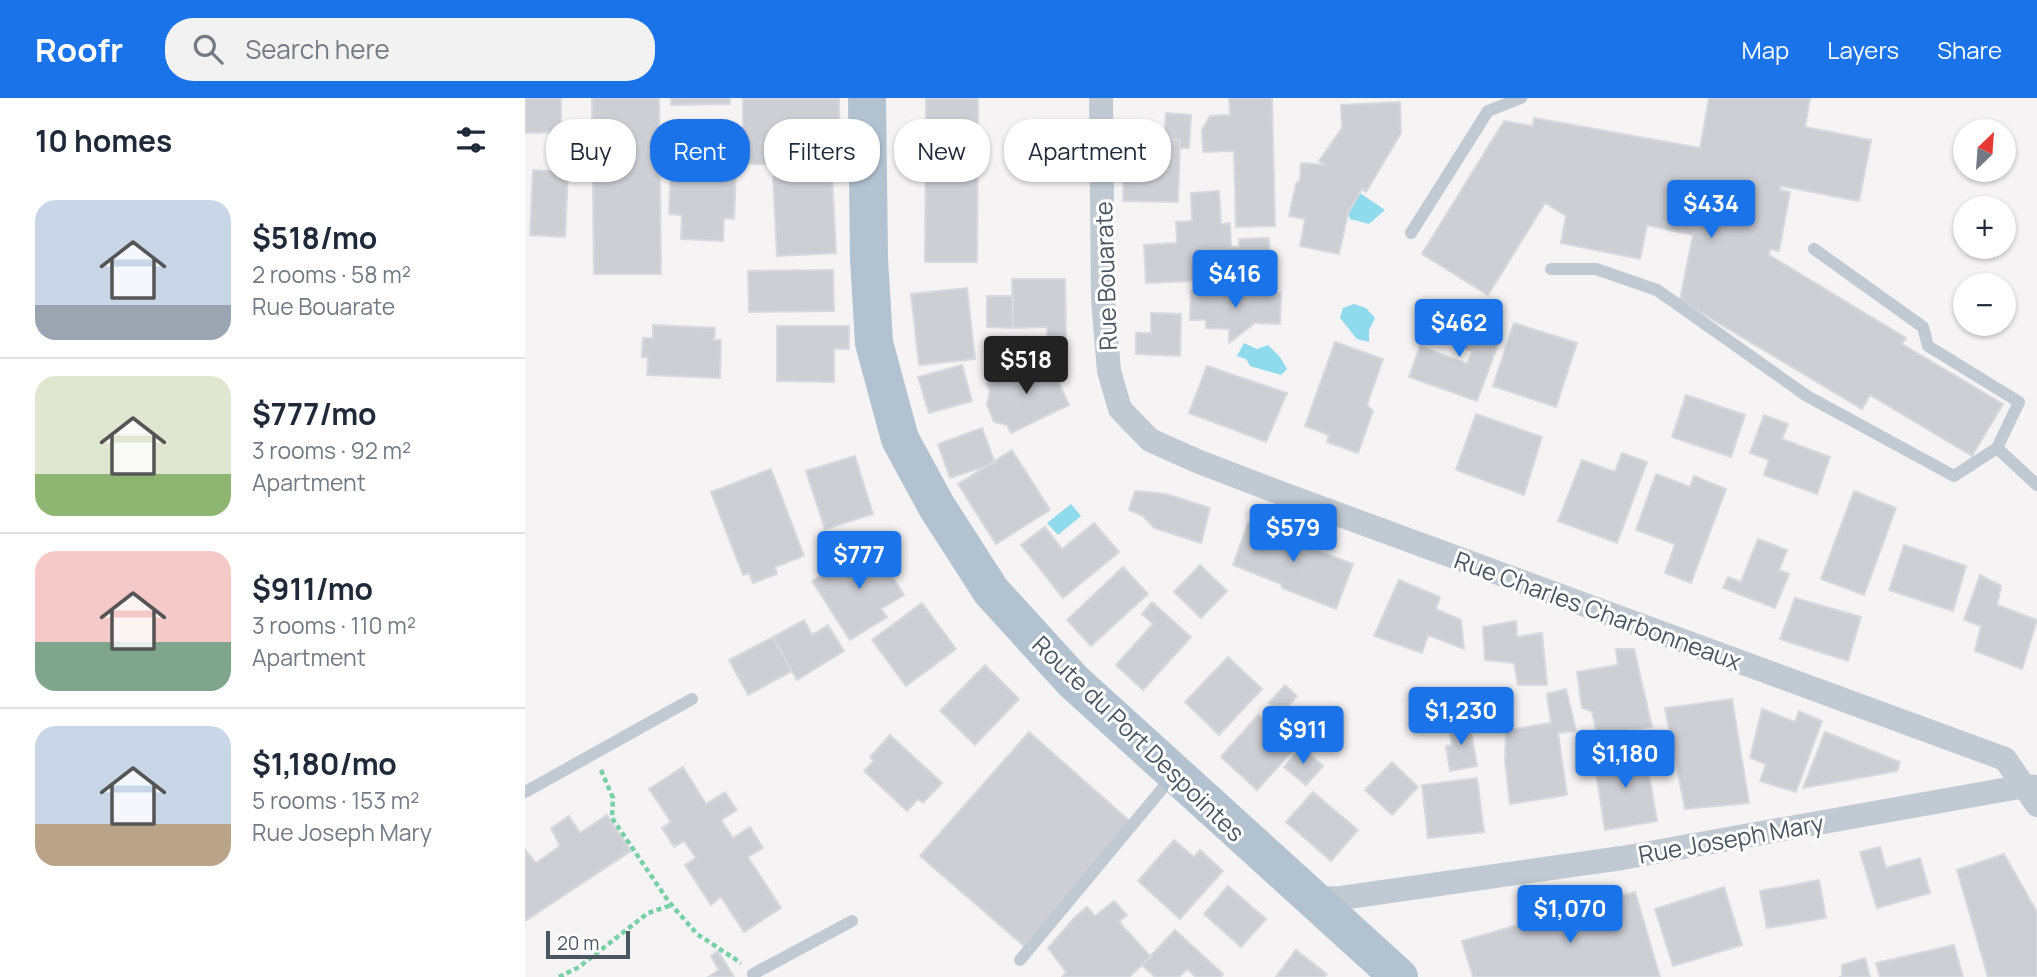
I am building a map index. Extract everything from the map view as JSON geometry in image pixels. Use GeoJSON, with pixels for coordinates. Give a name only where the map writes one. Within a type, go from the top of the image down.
{"type":"FeatureCollection","features":[{"type":"Feature","properties":{"kind":"main road","name":"Route du Port Despointes"},"geometry":{"type":"LineString","coordinates":[[867,98],[869,259],[874,342],[900,439],[937,507],[991,591],[1073,681],[1399,977]]}},
{"type":"Feature","properties":{"kind":"street","name":"Rue Bouarate"},"geometry":{"type":"LineString","coordinates":[[1101,98],[1103,299],[1109,371],[1120,409],[1150,440]]}},
{"type":"Feature","properties":{"kind":"street","name":"Rue Charles Charbonneaux"},"geometry":{"type":"LineString","coordinates":[[1150,440],[1271,489],[2005,759],[2033,793]]}},
{"type":"Feature","properties":{"kind":"street","name":"Rue Joseph Mary"},"geometry":{"type":"LineString","coordinates":[[1311,899],[1341,898],[1622,858],[2033,793]]}},
{"type":"Feature","properties":{"kind":"lane"},"geometry":{"type":"LineString","coordinates":[[1411,233],[1488,111],[1521,98]]}},
{"type":"Feature","properties":{"kind":"lane"},"geometry":{"type":"LineString","coordinates":[[1551,269],[1596,269],[1657,290],[1807,396],[1954,476],[1997,448],[2019,402],[1929,346],[1923,327],[1814,249]]}},
{"type":"Feature","properties":{"kind":"lane"},"geometry":{"type":"LineString","coordinates":[[1997,448],[2037,485]]}},
{"type":"Feature","properties":{"kind":"lane"},"geometry":{"type":"LineString","coordinates":[[525,792],[692,699]]}},
{"type":"Feature","properties":{"kind":"lane"},"geometry":{"type":"LineString","coordinates":[[1020,960],[1175,775]]}},
{"type":"Feature","properties":{"kind":"lane"},"geometry":{"type":"LineString","coordinates":[[755,975],[852,921]]}},
{"type":"Feature","properties":{"kind":"path"},"geometry":{"type":"LineString","coordinates":[[594,753],[613,798],[612,818],[672,905],[697,934],[755,975]]}},
{"type":"Feature","properties":{"kind":"path"},"geometry":{"type":"LineString","coordinates":[[559,977],[579,967],[648,913],[672,905]]}},
{"type":"Feature","properties":{"kind":"water"},"geometry":{"type":"Polygon","coordinates":[[[1360,193],[1385,210],[1369,224],[1350,219],[1348,213],[1360,193]]]}},
{"type":"Feature","properties":{"kind":"water"},"geometry":{"type":"Polygon","coordinates":[[[1354,304],[1366,308],[1375,318],[1369,330],[1369,342],[1357,339],[1340,318],[1343,308],[1354,304]]]}},
{"type":"Feature","properties":{"kind":"water"},"geometry":{"type":"Polygon","coordinates":[[[1244,343],[1257,349],[1268,345],[1287,369],[1281,375],[1250,366],[1246,359],[1237,356],[1244,343]]]}},
{"type":"Feature","properties":{"kind":"water"},"geometry":{"type":"Polygon","coordinates":[[[1071,504],[1081,516],[1058,535],[1047,523],[1071,504]]]}},
{"type":"Feature","properties":{"kind":"building"},"geometry":{"type":"Polygon","coordinates":[[[525,98],[561,98],[561,119],[546,119],[546,132],[525,133],[525,98]]]}},
{"type":"Feature","properties":{"kind":"building"},"geometry":{"type":"Polygon","coordinates":[[[592,98],[659,98],[659,119],[650,119],[650,182],[660,182],[661,274],[594,274],[593,182],[636,182],[636,119],[592,119],[592,98]]]}},
{"type":"Feature","properties":{"kind":"building"},"geometry":{"type":"Polygon","coordinates":[[[671,98],[730,98],[730,104],[671,105],[671,98]]]}},
{"type":"Feature","properties":{"kind":"building"},"geometry":{"type":"Polygon","coordinates":[[[926,98],[978,99],[978,119],[926,119],[926,98]]]}},
{"type":"Feature","properties":{"kind":"building"},"geometry":{"type":"Polygon","coordinates":[[[1229,98],[1272,98],[1275,226],[1236,227],[1234,151],[1203,152],[1202,130],[1210,116],[1230,115],[1229,98]]]}},
{"type":"Feature","properties":{"kind":"building"},"geometry":{"type":"Polygon","coordinates":[[[1709,98],[1810,98],[1805,127],[1871,140],[1859,201],[1781,186],[1780,190],[1790,192],[1779,251],[1770,249],[1769,255],[1906,338],[1902,344],[2003,404],[1972,456],[1870,395],[1862,409],[1680,300],[1693,235],[1647,225],[1640,259],[1561,243],[1566,216],[1545,203],[1488,295],[1422,254],[1504,121],[1533,126],[1534,118],[1700,148],[1709,98]]]}},
{"type":"Feature","properties":{"kind":"building"},"geometry":{"type":"Polygon","coordinates":[[[743,99],[839,99],[839,119],[764,119],[764,164],[750,164],[750,119],[743,119],[743,99]]]}},
{"type":"Feature","properties":{"kind":"building"},"geometry":{"type":"Polygon","coordinates":[[[1400,102],[1401,133],[1366,192],[1362,189],[1348,213],[1339,254],[1300,246],[1305,219],[1289,216],[1296,184],[1300,180],[1301,163],[1326,165],[1319,161],[1342,128],[1341,105],[1400,102]]]}},
{"type":"Feature","properties":{"kind":"building"},"geometry":{"type":"Polygon","coordinates":[[[1166,113],[1191,115],[1189,148],[1180,148],[1180,140],[1171,139],[1171,119],[1166,119],[1166,113]]]}},
{"type":"Feature","properties":{"kind":"building"},"geometry":{"type":"Polygon","coordinates":[[[1171,140],[1180,140],[1178,202],[1123,201],[1124,182],[1171,182],[1171,140]]]}},
{"type":"Feature","properties":{"kind":"building"},"geometry":{"type":"Polygon","coordinates":[[[533,170],[546,171],[546,182],[568,182],[565,237],[530,235],[533,170]]]}},
{"type":"Feature","properties":{"kind":"building"},"geometry":{"type":"Polygon","coordinates":[[[670,182],[735,182],[734,219],[724,218],[723,241],[681,239],[682,215],[669,214],[670,182]]]}},
{"type":"Feature","properties":{"kind":"building"},"geometry":{"type":"Polygon","coordinates":[[[773,182],[832,182],[836,253],[777,256],[773,182]]]}},
{"type":"Feature","properties":{"kind":"building"},"geometry":{"type":"Polygon","coordinates":[[[925,182],[977,182],[977,262],[925,262],[925,182]]]}},
{"type":"Feature","properties":{"kind":"building"},"geometry":{"type":"Polygon","coordinates":[[[1219,191],[1221,224],[1230,223],[1231,247],[1239,247],[1239,239],[1269,238],[1270,262],[1235,264],[1235,268],[1241,268],[1242,279],[1146,283],[1144,245],[1177,243],[1176,222],[1192,221],[1191,193],[1219,191]]]}},
{"type":"Feature","properties":{"kind":"building"},"geometry":{"type":"Polygon","coordinates":[[[833,270],[834,311],[749,312],[748,271],[833,270]]]}},
{"type":"Feature","properties":{"kind":"building"},"geometry":{"type":"Polygon","coordinates":[[[1012,279],[1065,279],[1066,337],[1047,337],[1047,327],[1013,328],[1012,279]]]}},
{"type":"Feature","properties":{"kind":"building"},"geometry":{"type":"Polygon","coordinates":[[[967,288],[975,359],[919,365],[911,294],[967,288]]]}},
{"type":"Feature","properties":{"kind":"building"},"geometry":{"type":"Polygon","coordinates":[[[1191,291],[1281,293],[1280,324],[1255,323],[1229,343],[1229,329],[1206,328],[1206,320],[1190,320],[1191,291]]]}},
{"type":"Feature","properties":{"kind":"building"},"geometry":{"type":"Polygon","coordinates":[[[987,296],[1013,296],[1013,328],[987,327],[987,296]]]}},
{"type":"Feature","properties":{"kind":"building"},"geometry":{"type":"Polygon","coordinates":[[[1151,313],[1181,314],[1180,356],[1136,354],[1136,333],[1151,333],[1151,313]]]}},
{"type":"Feature","properties":{"kind":"building"},"geometry":{"type":"Polygon","coordinates":[[[1451,314],[1502,333],[1477,401],[1409,377],[1420,346],[1467,364],[1472,351],[1441,340],[1451,314]]]}},
{"type":"Feature","properties":{"kind":"building"},"geometry":{"type":"Polygon","coordinates":[[[1514,323],[1577,343],[1556,407],[1493,386],[1514,323]]]}},
{"type":"Feature","properties":{"kind":"building"},"geometry":{"type":"Polygon","coordinates":[[[653,325],[715,328],[714,340],[721,340],[720,378],[647,375],[648,357],[642,357],[643,338],[653,338],[653,325]]]}},
{"type":"Feature","properties":{"kind":"building"},"geometry":{"type":"Polygon","coordinates":[[[777,326],[849,326],[849,349],[834,349],[834,382],[777,381],[777,326]]]}},
{"type":"Feature","properties":{"kind":"building"},"geometry":{"type":"Polygon","coordinates":[[[1335,342],[1383,359],[1367,405],[1373,411],[1358,453],[1327,442],[1329,435],[1305,426],[1335,342]]]}},
{"type":"Feature","properties":{"kind":"building"},"geometry":{"type":"Polygon","coordinates":[[[1046,356],[1069,405],[1011,433],[1007,425],[994,422],[987,405],[990,391],[987,384],[1046,356]]]}},
{"type":"Feature","properties":{"kind":"building"},"geometry":{"type":"Polygon","coordinates":[[[962,365],[972,401],[929,413],[918,377],[962,365]]]}},
{"type":"Feature","properties":{"kind":"building"},"geometry":{"type":"Polygon","coordinates":[[[1207,366],[1287,393],[1266,442],[1189,413],[1207,366]]]}},
{"type":"Feature","properties":{"kind":"building"},"geometry":{"type":"Polygon","coordinates":[[[1686,395],[1745,415],[1731,457],[1672,437],[1686,395]]]}},
{"type":"Feature","properties":{"kind":"building"},"geometry":{"type":"Polygon","coordinates":[[[1476,414],[1542,437],[1524,495],[1456,470],[1476,414]]]}},
{"type":"Feature","properties":{"kind":"building"},"geometry":{"type":"Polygon","coordinates":[[[1764,415],[1788,424],[1782,439],[1830,457],[1817,494],[1764,475],[1769,460],[1750,453],[1764,415]]]}},
{"type":"Feature","properties":{"kind":"building"},"geometry":{"type":"Polygon","coordinates":[[[982,428],[995,463],[950,478],[938,444],[982,428]]]}},
{"type":"Feature","properties":{"kind":"building"},"geometry":{"type":"Polygon","coordinates":[[[1012,450],[1050,510],[996,544],[958,484],[1012,450]]]}},
{"type":"Feature","properties":{"kind":"building"},"geometry":{"type":"Polygon","coordinates":[[[1622,453],[1647,462],[1617,543],[1558,521],[1582,460],[1615,472],[1622,453]]]}},
{"type":"Feature","properties":{"kind":"building"},"geometry":{"type":"Polygon","coordinates":[[[855,456],[873,514],[825,529],[806,471],[855,456]]]}},
{"type":"Feature","properties":{"kind":"building"},"geometry":{"type":"Polygon","coordinates":[[[771,469],[804,556],[775,567],[777,574],[753,583],[749,573],[743,575],[711,492],[771,469]]]}},
{"type":"Feature","properties":{"kind":"building"},"geometry":{"type":"Polygon","coordinates":[[[1656,474],[1690,487],[1694,476],[1726,489],[1691,583],[1665,573],[1675,544],[1636,530],[1656,474]]]}},
{"type":"Feature","properties":{"kind":"building"},"geometry":{"type":"Polygon","coordinates":[[[1135,491],[1166,494],[1210,508],[1201,543],[1154,528],[1143,516],[1129,510],[1135,491]]]}},
{"type":"Feature","properties":{"kind":"building"},"geometry":{"type":"Polygon","coordinates":[[[1854,491],[1896,508],[1864,595],[1821,579],[1854,491]]]}},
{"type":"Feature","properties":{"kind":"building"},"geometry":{"type":"Polygon","coordinates":[[[1260,520],[1289,531],[1287,539],[1353,564],[1336,609],[1233,565],[1248,523],[1258,527],[1260,520]]]}},
{"type":"Feature","properties":{"kind":"building"},"geometry":{"type":"Polygon","coordinates":[[[1094,523],[1119,552],[1063,598],[1021,545],[1045,527],[1062,549],[1094,523]]]}},
{"type":"Feature","properties":{"kind":"building"},"geometry":{"type":"Polygon","coordinates":[[[1758,539],[1787,550],[1779,570],[1789,574],[1775,608],[1723,588],[1728,577],[1741,582],[1758,539]]]}},
{"type":"Feature","properties":{"kind":"building"},"geometry":{"type":"Polygon","coordinates":[[[872,544],[904,595],[881,609],[887,617],[850,640],[812,581],[872,544]]]}},
{"type":"Feature","properties":{"kind":"building"},"geometry":{"type":"Polygon","coordinates":[[[1904,545],[1966,566],[1953,611],[1889,590],[1904,545]]]}},
{"type":"Feature","properties":{"kind":"building"},"geometry":{"type":"Polygon","coordinates":[[[1200,565],[1227,591],[1201,618],[1174,592],[1200,565]]]}},
{"type":"Feature","properties":{"kind":"building"},"geometry":{"type":"Polygon","coordinates":[[[1123,567],[1148,594],[1091,646],[1067,620],[1123,567]]]}},
{"type":"Feature","properties":{"kind":"building"},"geometry":{"type":"Polygon","coordinates":[[[1980,575],[2001,586],[1997,605],[2037,620],[2022,669],[1975,651],[1981,626],[1964,620],[1980,575]]]}},
{"type":"Feature","properties":{"kind":"building"},"geometry":{"type":"Polygon","coordinates":[[[1399,580],[1440,597],[1436,609],[1461,620],[1464,649],[1428,635],[1422,653],[1374,636],[1399,580]]]}},
{"type":"Feature","properties":{"kind":"building"},"geometry":{"type":"Polygon","coordinates":[[[1795,598],[1861,617],[1848,661],[1780,639],[1795,598]]]}},
{"type":"Feature","properties":{"kind":"building"},"geometry":{"type":"Polygon","coordinates":[[[1152,602],[1191,637],[1143,690],[1116,665],[1153,624],[1142,614],[1152,602]]]}},
{"type":"Feature","properties":{"kind":"building"},"geometry":{"type":"Polygon","coordinates":[[[922,603],[956,649],[906,686],[872,640],[922,603]]]}},
{"type":"Feature","properties":{"kind":"building"},"geometry":{"type":"Polygon","coordinates":[[[804,620],[812,635],[828,625],[844,651],[797,680],[773,637],[804,620]]]}},
{"type":"Feature","properties":{"kind":"building"},"geometry":{"type":"Polygon","coordinates":[[[1516,621],[1517,637],[1542,633],[1547,685],[1518,685],[1514,663],[1485,660],[1483,627],[1516,621]]]}},
{"type":"Feature","properties":{"kind":"building"},"geometry":{"type":"Polygon","coordinates":[[[773,637],[792,671],[748,695],[729,660],[773,637]]]}},
{"type":"Feature","properties":{"kind":"building"},"geometry":{"type":"Polygon","coordinates":[[[1616,649],[1634,649],[1652,727],[1597,735],[1592,711],[1582,708],[1577,672],[1618,665],[1616,649]]]}},
{"type":"Feature","properties":{"kind":"building"},"geometry":{"type":"Polygon","coordinates":[[[1228,657],[1262,689],[1219,735],[1185,702],[1228,657]]]}},
{"type":"Feature","properties":{"kind":"building"},"geometry":{"type":"Polygon","coordinates":[[[985,665],[1019,699],[975,745],[940,711],[985,665]]]}},
{"type":"Feature","properties":{"kind":"building"},"geometry":{"type":"Polygon","coordinates":[[[1285,685],[1297,696],[1281,714],[1269,703],[1285,685]]]}},
{"type":"Feature","properties":{"kind":"building"},"geometry":{"type":"Polygon","coordinates":[[[1566,689],[1576,731],[1558,733],[1567,795],[1510,804],[1505,761],[1506,730],[1551,723],[1547,694],[1566,689]]]}},
{"type":"Feature","properties":{"kind":"building"},"geometry":{"type":"Polygon","coordinates":[[[1732,699],[1749,803],[1685,809],[1665,708],[1732,699]]]}},
{"type":"Feature","properties":{"kind":"building"},"geometry":{"type":"Polygon","coordinates":[[[1762,709],[1795,722],[1799,711],[1822,721],[1796,792],[1760,781],[1766,764],[1750,758],[1762,709]]]}},
{"type":"Feature","properties":{"kind":"building"},"geometry":{"type":"Polygon","coordinates":[[[1281,714],[1297,726],[1286,738],[1296,747],[1257,790],[1221,757],[1258,715],[1269,725],[1281,714]]]}},
{"type":"Feature","properties":{"kind":"building"},"geometry":{"type":"Polygon","coordinates":[[[1469,721],[1477,766],[1450,771],[1446,746],[1452,745],[1448,724],[1469,721]]]}},
{"type":"Feature","properties":{"kind":"building"},"geometry":{"type":"Polygon","coordinates":[[[1029,732],[1132,823],[1024,946],[920,856],[1029,732]]]}},
{"type":"Feature","properties":{"kind":"building"},"geometry":{"type":"Polygon","coordinates":[[[1825,732],[1900,762],[1897,771],[1803,788],[1825,732]]]}},
{"type":"Feature","properties":{"kind":"building"},"geometry":{"type":"Polygon","coordinates":[[[890,735],[942,783],[923,803],[918,799],[907,811],[864,771],[874,761],[870,757],[890,735]]]}},
{"type":"Feature","properties":{"kind":"building"},"geometry":{"type":"Polygon","coordinates":[[[1301,747],[1323,766],[1306,785],[1284,767],[1301,747]]]}},
{"type":"Feature","properties":{"kind":"building"},"geometry":{"type":"Polygon","coordinates":[[[1645,751],[1657,821],[1605,830],[1594,759],[1645,751]]]}},
{"type":"Feature","properties":{"kind":"building"},"geometry":{"type":"Polygon","coordinates":[[[1392,762],[1418,787],[1392,815],[1365,790],[1392,762]]]}},
{"type":"Feature","properties":{"kind":"building"},"geometry":{"type":"Polygon","coordinates":[[[683,767],[706,804],[725,792],[737,810],[721,820],[733,838],[750,827],[763,848],[748,857],[781,908],[744,932],[721,897],[711,905],[685,865],[696,858],[684,841],[674,847],[662,828],[671,822],[649,789],[683,767]]]}},
{"type":"Feature","properties":{"kind":"building"},"geometry":{"type":"Polygon","coordinates":[[[1477,778],[1484,832],[1428,838],[1422,785],[1477,778]]]}},
{"type":"Feature","properties":{"kind":"building"},"geometry":{"type":"Polygon","coordinates":[[[1313,792],[1358,830],[1331,861],[1286,822],[1313,792]]]}},
{"type":"Feature","properties":{"kind":"building"},"geometry":{"type":"Polygon","coordinates":[[[607,815],[631,851],[525,921],[525,849],[536,863],[560,846],[551,828],[569,816],[580,833],[607,815]]]}},
{"type":"Feature","properties":{"kind":"building"},"geometry":{"type":"Polygon","coordinates":[[[1174,840],[1194,857],[1200,850],[1223,871],[1180,919],[1138,881],[1174,840]]]}},
{"type":"Feature","properties":{"kind":"building"},"geometry":{"type":"Polygon","coordinates":[[[1880,847],[1886,868],[1920,858],[1930,893],[1877,908],[1860,852],[1880,847]]]}},
{"type":"Feature","properties":{"kind":"building"},"geometry":{"type":"Polygon","coordinates":[[[2004,854],[2037,912],[2037,977],[1988,977],[1957,870],[2004,854]]]}},
{"type":"Feature","properties":{"kind":"building"},"geometry":{"type":"Polygon","coordinates":[[[1819,880],[1826,918],[1767,928],[1760,891],[1819,880]]]}},
{"type":"Feature","properties":{"kind":"building"},"geometry":{"type":"Polygon","coordinates":[[[1228,886],[1266,919],[1241,947],[1204,914],[1228,886]]]}},
{"type":"Feature","properties":{"kind":"building"},"geometry":{"type":"Polygon","coordinates":[[[1724,887],[1742,945],[1673,966],[1655,909],[1724,887]]]}},
{"type":"Feature","properties":{"kind":"building"},"geometry":{"type":"Polygon","coordinates":[[[1635,892],[1660,977],[1473,977],[1462,941],[1635,892]]]}},
{"type":"Feature","properties":{"kind":"building"},"geometry":{"type":"Polygon","coordinates":[[[1114,901],[1127,915],[1119,922],[1151,957],[1129,977],[1062,977],[1066,972],[1048,948],[1087,907],[1095,916],[1114,901]]]}},
{"type":"Feature","properties":{"kind":"building"},"geometry":{"type":"Polygon","coordinates":[[[1175,930],[1223,974],[1221,977],[1196,977],[1187,969],[1179,977],[1155,977],[1142,965],[1175,930]]]}},
{"type":"Feature","properties":{"kind":"building"},"geometry":{"type":"Polygon","coordinates":[[[1954,945],[1963,977],[1880,977],[1876,963],[1954,945]]]}},
{"type":"Feature","properties":{"kind":"building"},"geometry":{"type":"Polygon","coordinates":[[[1296,950],[1327,974],[1324,977],[1276,977],[1296,950]]]}},
{"type":"Feature","properties":{"kind":"building"},"geometry":{"type":"Polygon","coordinates":[[[718,951],[734,977],[708,977],[719,970],[711,956],[718,951]]]}},
{"type":"Feature","properties":{"kind":"building"},"geometry":{"type":"Polygon","coordinates":[[[1865,958],[1870,977],[1839,977],[1842,976],[1842,965],[1865,958]]]}}]}
